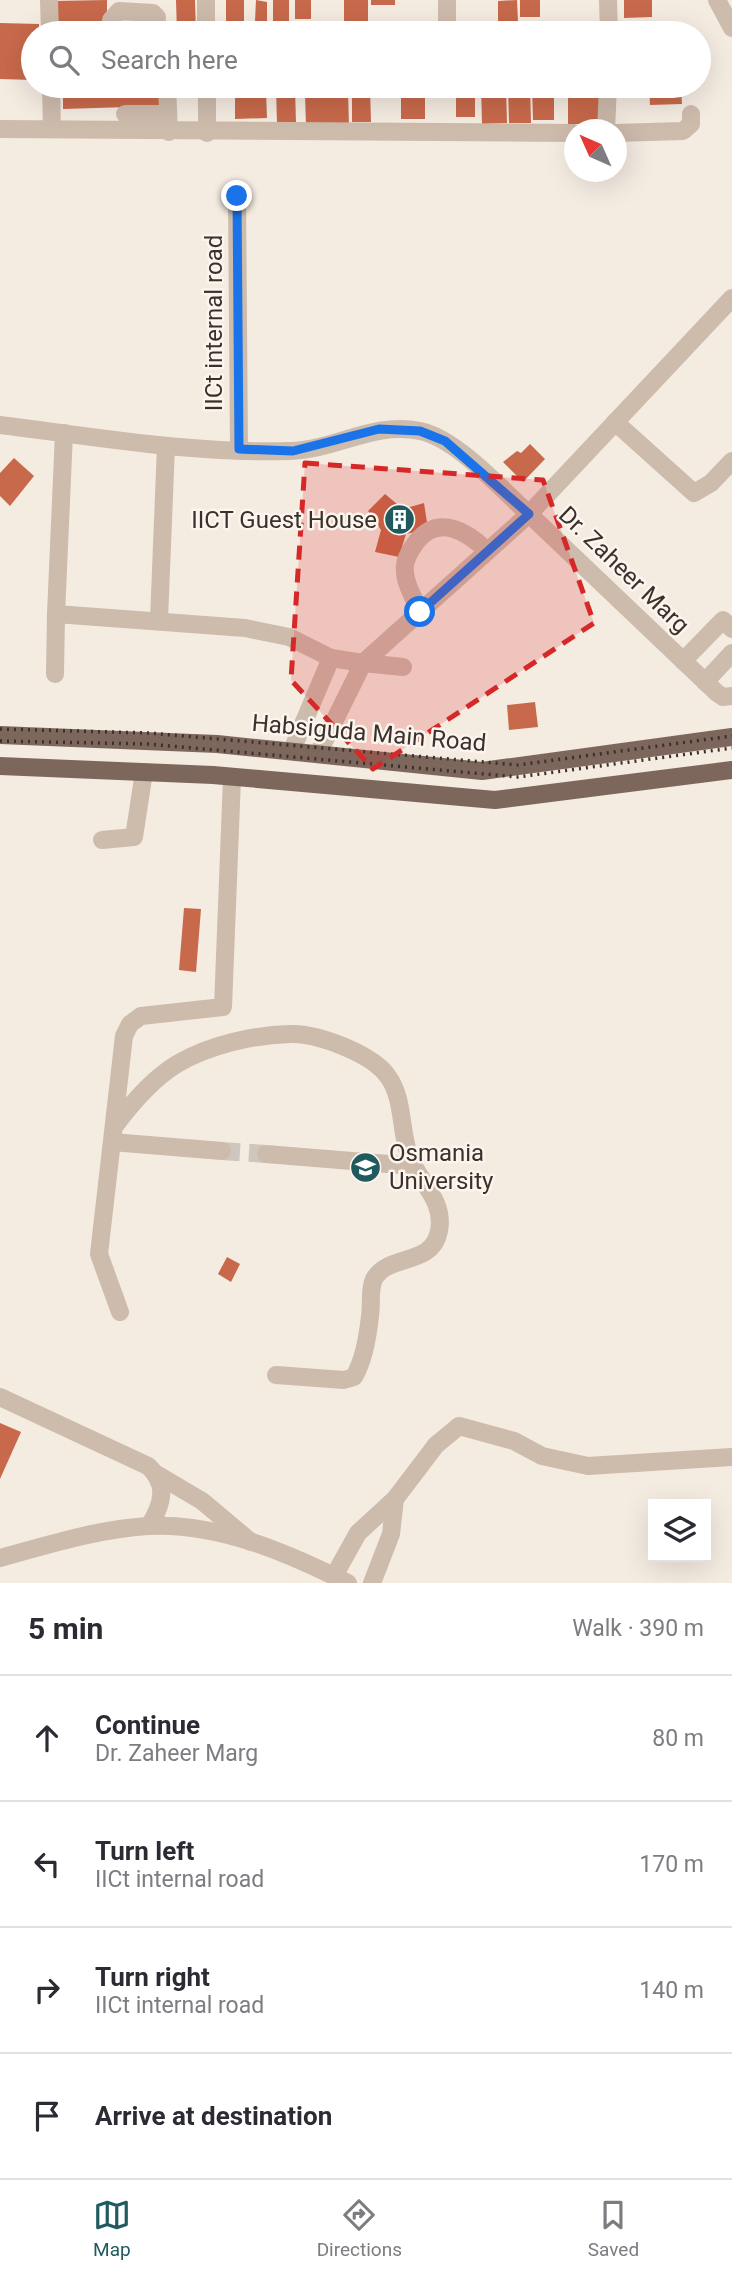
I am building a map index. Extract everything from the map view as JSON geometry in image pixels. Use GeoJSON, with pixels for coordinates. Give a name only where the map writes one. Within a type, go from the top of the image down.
{"type":"FeatureCollection","features":[{"type":"Feature","properties":{"kind":"main road","name":"Habsiguda Main Road"},"geometry":{"type":"LineString","coordinates":[[0,735],[292,750],[482,771],[732,737]]}},
{"type":"Feature","properties":{"kind":"main road"},"geometry":{"type":"LineString","coordinates":[[53,767],[56,736]]}},
{"type":"Feature","properties":{"kind":"main road"},"geometry":{"type":"LineString","coordinates":[[0,766],[232,778],[482,799],[732,770]]}},
{"type":"Feature","properties":{"kind":"main road"},"geometry":{"type":"LineString","coordinates":[[516,766],[517,797]]}},
{"type":"Feature","properties":{"kind":"street"},"geometry":{"type":"LineString","coordinates":[[50,0],[50,21]]}},
{"type":"Feature","properties":{"kind":"street"},"geometry":{"type":"LineString","coordinates":[[206,0],[206,21]]}},
{"type":"Feature","properties":{"kind":"street"},"geometry":{"type":"LineString","coordinates":[[447,0],[447,21]]}},
{"type":"Feature","properties":{"kind":"street"},"geometry":{"type":"LineString","coordinates":[[608,0],[609,21]]}},
{"type":"Feature","properties":{"kind":"street"},"geometry":{"type":"LineString","coordinates":[[717,0],[732,28]]}},
{"type":"Feature","properties":{"kind":"street"},"geometry":{"type":"LineString","coordinates":[[111,21],[119,10],[153,13],[156,21]]}},
{"type":"Feature","properties":{"kind":"street"},"geometry":{"type":"LineString","coordinates":[[51,98],[51,129]]}},
{"type":"Feature","properties":{"kind":"street"},"geometry":{"type":"LineString","coordinates":[[168,98],[169,123]]}},
{"type":"Feature","properties":{"kind":"street"},"geometry":{"type":"LineString","coordinates":[[207,98],[207,133]]}},
{"type":"Feature","properties":{"kind":"street"},"geometry":{"type":"LineString","coordinates":[[606,119],[607,98]]}},
{"type":"Feature","properties":{"kind":"street"},"geometry":{"type":"LineString","coordinates":[[125,114],[207,133],[564,133]]}},
{"type":"Feature","properties":{"kind":"street"},"geometry":{"type":"LineString","coordinates":[[627,133],[683,131],[691,124],[691,114]]}},
{"type":"Feature","properties":{"kind":"street"},"geometry":{"type":"LineString","coordinates":[[0,129],[169,123]]}},
{"type":"Feature","properties":{"kind":"street","name":"IICt internal road"},"geometry":{"type":"LineString","coordinates":[[237,196],[239,449]]}},
{"type":"Feature","properties":{"kind":"street"},"geometry":{"type":"LineString","coordinates":[[529,514],[732,298]]}},
{"type":"Feature","properties":{"kind":"street"},"geometry":{"type":"LineString","coordinates":[[615,422],[694,493],[711,483],[732,461]]}},
{"type":"Feature","properties":{"kind":"street","name":"IICt internal road"},"geometry":{"type":"LineString","coordinates":[[0,425],[166,446],[293,451],[379,429],[420,431],[445,441],[529,514]]}},
{"type":"Feature","properties":{"kind":"street"},"geometry":{"type":"LineString","coordinates":[[55,674],[64,433]]}},
{"type":"Feature","properties":{"kind":"street"},"geometry":{"type":"LineString","coordinates":[[159,620],[166,446]]}},
{"type":"Feature","properties":{"kind":"street","name":"Dr. Zaheer Marg"},"geometry":{"type":"LineString","coordinates":[[363,663],[529,514],[719,696],[732,696]]}},
{"type":"Feature","properties":{"kind":"street"},"geometry":{"type":"LineString","coordinates":[[420,612],[406,577],[405,564],[421,537],[431,530],[453,528],[470,535],[487,551]]}},
{"type":"Feature","properties":{"kind":"street"},"geometry":{"type":"LineString","coordinates":[[56,614],[245,628],[278,635],[331,658],[403,667]]}},
{"type":"Feature","properties":{"kind":"street"},"geometry":{"type":"LineString","coordinates":[[683,661],[723,620],[732,629]]}},
{"type":"Feature","properties":{"kind":"street"},"geometry":{"type":"LineString","coordinates":[[705,682],[732,653]]}},
{"type":"Feature","properties":{"kind":"street"},"geometry":{"type":"LineString","coordinates":[[292,750],[331,658]]}},
{"type":"Feature","properties":{"kind":"street"},"geometry":{"type":"LineString","coordinates":[[318,754],[363,663]]}},
{"type":"Feature","properties":{"kind":"street"},"geometry":{"type":"LineString","coordinates":[[102,840],[134,837],[144,772]]}},
{"type":"Feature","properties":{"kind":"street"},"geometry":{"type":"LineString","coordinates":[[120,1312],[99,1254],[124,1036],[130,1024],[141,1016],[223,1007],[232,778]]}},
{"type":"Feature","properties":{"kind":"street"},"geometry":{"type":"LineString","coordinates":[[113,1135],[137,1099],[178,1063],[241,1041],[292,1034],[350,1049],[372,1061],[389,1076],[396,1093],[405,1144],[440,1212],[438,1232],[425,1254],[383,1270],[375,1278],[370,1317],[359,1368],[354,1377],[344,1380],[276,1375]]}},
{"type":"Feature","properties":{"kind":"street"},"geometry":{"type":"LineString","coordinates":[[113,1135],[222,1151]]}},
{"type":"Feature","properties":{"kind":"street"},"geometry":{"type":"LineString","coordinates":[[266,1154],[414,1166]]}},
{"type":"Feature","properties":{"kind":"street"},"geometry":{"type":"LineString","coordinates":[[0,1397],[148,1466],[158,1475],[202,1501],[252,1542]]}},
{"type":"Feature","properties":{"kind":"street"},"geometry":{"type":"LineString","coordinates":[[0,1558],[80,1537],[149,1526],[201,1531],[252,1542],[295,1556],[341,1579],[358,1533],[395,1499],[436,1445],[459,1426],[514,1441],[542,1456],[588,1466],[732,1457]]}},
{"type":"Feature","properties":{"kind":"street"},"geometry":{"type":"LineString","coordinates":[[149,1526],[160,1508],[162,1487],[158,1475]]}},
{"type":"Feature","properties":{"kind":"street"},"geometry":{"type":"LineString","coordinates":[[372,1583],[391,1534],[395,1499]]}},
{"type":"Feature","properties":{"kind":"highlighted area"},"geometry":{"type":"Polygon","coordinates":[[[305,463],[543,480],[594,623],[373,769],[291,680],[305,463]]]}},
{"type":"Feature","properties":{"kind":"building"},"geometry":{"type":"Polygon","coordinates":[[[107,0],[107,21],[53,21],[53,1],[107,0]]]}},
{"type":"Feature","properties":{"kind":"building"},"geometry":{"type":"Polygon","coordinates":[[[176,0],[195,0],[196,21],[177,21],[176,0]]]}},
{"type":"Feature","properties":{"kind":"building"},"geometry":{"type":"Polygon","coordinates":[[[226,0],[244,0],[244,21],[226,21],[226,0]]]}},
{"type":"Feature","properties":{"kind":"building"},"geometry":{"type":"Polygon","coordinates":[[[256,0],[267,2],[267,21],[255,21],[256,0]]]}},
{"type":"Feature","properties":{"kind":"building"},"geometry":{"type":"Polygon","coordinates":[[[273,0],[289,0],[289,21],[273,21],[273,0]]]}},
{"type":"Feature","properties":{"kind":"building"},"geometry":{"type":"Polygon","coordinates":[[[295,0],[311,0],[311,19],[295,19],[295,0]]]}},
{"type":"Feature","properties":{"kind":"building"},"geometry":{"type":"Polygon","coordinates":[[[344,0],[368,0],[368,21],[344,21],[344,0]]]}},
{"type":"Feature","properties":{"kind":"building"},"geometry":{"type":"Polygon","coordinates":[[[371,0],[395,0],[395,5],[371,5],[371,0]]]}},
{"type":"Feature","properties":{"kind":"building"},"geometry":{"type":"Polygon","coordinates":[[[517,0],[518,21],[498,21],[498,1],[517,0]]]}},
{"type":"Feature","properties":{"kind":"building"},"geometry":{"type":"Polygon","coordinates":[[[520,0],[540,0],[540,17],[520,17],[520,0]]]}},
{"type":"Feature","properties":{"kind":"building"},"geometry":{"type":"Polygon","coordinates":[[[624,0],[652,0],[652,17],[624,18],[624,0]]]}},
{"type":"Feature","properties":{"kind":"building"},"geometry":{"type":"Polygon","coordinates":[[[0,23],[21,24],[21,80],[0,79],[0,23]]]}},
{"type":"Feature","properties":{"kind":"building"},"geometry":{"type":"Polygon","coordinates":[[[63,98],[162,98],[162,106],[63,109],[63,98]]]}},
{"type":"Feature","properties":{"kind":"building"},"geometry":{"type":"Polygon","coordinates":[[[235,98],[266,98],[267,118],[235,119],[235,98]]]}},
{"type":"Feature","properties":{"kind":"building"},"geometry":{"type":"Polygon","coordinates":[[[276,98],[295,98],[296,123],[277,123],[276,98]]]}},
{"type":"Feature","properties":{"kind":"building"},"geometry":{"type":"Polygon","coordinates":[[[305,98],[348,98],[349,126],[306,127],[305,98]]]}},
{"type":"Feature","properties":{"kind":"building"},"geometry":{"type":"Polygon","coordinates":[[[352,98],[370,98],[371,122],[352,122],[352,98]]]}},
{"type":"Feature","properties":{"kind":"building"},"geometry":{"type":"Polygon","coordinates":[[[401,98],[425,98],[425,119],[401,119],[401,98]]]}},
{"type":"Feature","properties":{"kind":"building"},"geometry":{"type":"Polygon","coordinates":[[[456,98],[475,98],[475,117],[456,117],[456,98]]]}},
{"type":"Feature","properties":{"kind":"building"},"geometry":{"type":"Polygon","coordinates":[[[481,98],[506,98],[507,123],[482,124],[481,98]]]}},
{"type":"Feature","properties":{"kind":"building"},"geometry":{"type":"Polygon","coordinates":[[[508,98],[530,98],[531,123],[509,123],[508,98]]]}},
{"type":"Feature","properties":{"kind":"building"},"geometry":{"type":"Polygon","coordinates":[[[532,98],[554,98],[554,120],[533,120],[532,98]]]}},
{"type":"Feature","properties":{"kind":"building"},"geometry":{"type":"Polygon","coordinates":[[[568,98],[600,98],[600,119],[568,119],[568,98]]]}},
{"type":"Feature","properties":{"kind":"building"},"geometry":{"type":"Polygon","coordinates":[[[650,98],[682,98],[682,104],[650,105],[650,98]]]}},
{"type":"Feature","properties":{"kind":"building"},"geometry":{"type":"Polygon","coordinates":[[[530,444],[545,459],[523,482],[503,462],[517,451],[521,453],[530,444]]]}},
{"type":"Feature","properties":{"kind":"building"},"geometry":{"type":"Polygon","coordinates":[[[14,458],[34,476],[10,506],[0,496],[0,473],[14,458]]]}},
{"type":"Feature","properties":{"kind":"building","name":"IICT Guest House"},"geometry":{"type":"Polygon","coordinates":[[[385,494],[403,509],[424,503],[428,529],[406,534],[399,557],[375,552],[381,530],[368,511],[385,494]]]}},
{"type":"Feature","properties":{"kind":"building"},"geometry":{"type":"Polygon","coordinates":[[[535,702],[538,727],[509,730],[507,705],[535,702]]]}},
{"type":"Feature","properties":{"kind":"building"},"geometry":{"type":"Polygon","coordinates":[[[184,908],[201,909],[196,972],[179,970],[184,908]]]}},
{"type":"Feature","properties":{"kind":"building"},"geometry":{"type":"Polygon","coordinates":[[[227,1257],[240,1264],[231,1282],[218,1274],[227,1257]]]}},
{"type":"Feature","properties":{"kind":"building"},"geometry":{"type":"Polygon","coordinates":[[[0,1423],[21,1432],[0,1479],[0,1423]]]}},
{"type":"Feature","properties":{"kind":"tunnel"},"geometry":{"type":"LineString","coordinates":[[222,1151],[266,1154]]}},
{"type":"Feature","properties":{"kind":"railway"},"geometry":{"type":"LineString","coordinates":[[0,729],[149,733],[518,765],[732,736]]}},
{"type":"Feature","properties":{"kind":"railway"},"geometry":{"type":"LineString","coordinates":[[0,741],[148,744],[518,777],[732,748]]}},
{"type":"Feature","properties":{"kind":"place","name":"IICT Guest House"},"geometry":{"type":"Point","coordinates":[400,520]}},
{"type":"Feature","properties":{"kind":"place","name":"Osmania University"},"geometry":{"type":"Point","coordinates":[366,1167]}},
{"type":"Feature","properties":{"kind":"route"},"geometry":{"type":"LineString","coordinates":[[237,196],[239,449],[293,451],[379,429],[420,431],[445,441],[529,514],[420,612]]}}]}
